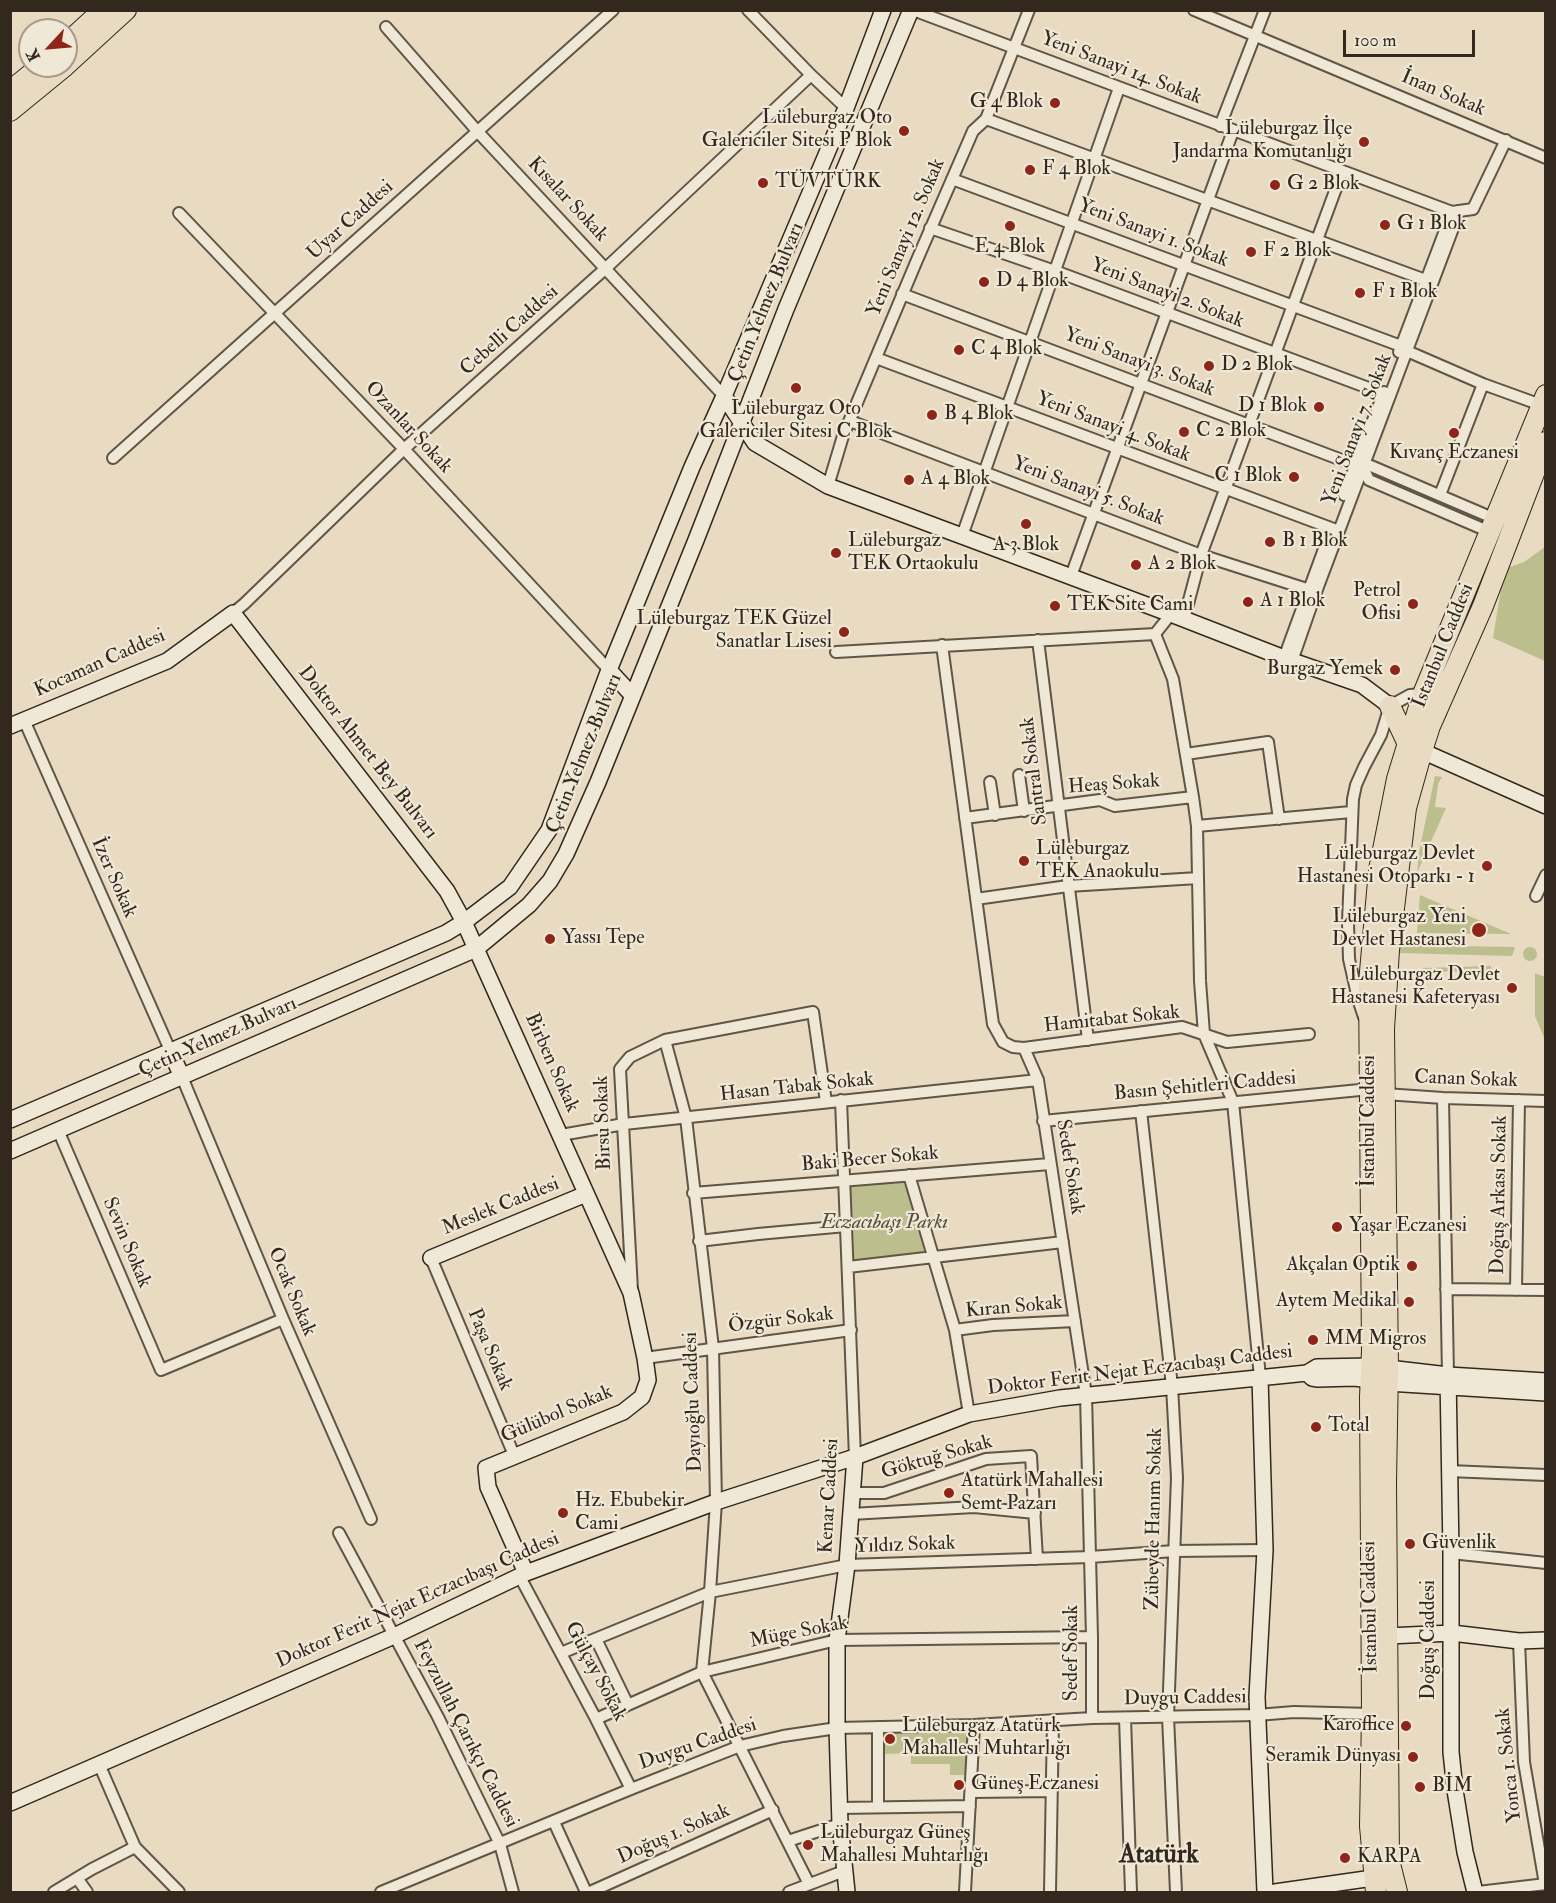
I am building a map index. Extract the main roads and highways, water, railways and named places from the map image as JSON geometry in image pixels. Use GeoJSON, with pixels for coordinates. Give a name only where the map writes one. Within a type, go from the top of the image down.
{"type":"FeatureCollection","features":[{"type":"Feature","properties":{"kind":"highway"},"geometry":{"type":"LineString","coordinates":[[78,33],[103,10]]}},
{"type":"Feature","properties":{"kind":"highway"},"geometry":{"type":"LineString","coordinates":[[78,55],[126,10]]}},
{"type":"Feature","properties":{"kind":"highway"},"geometry":{"type":"LineString","coordinates":[[10,91],[26,78]]}},
{"type":"Feature","properties":{"kind":"highway"},"geometry":{"type":"LineString","coordinates":[[10,111],[51,78]]}},
{"type":"Feature","properties":{"kind":"highway","name":"İstanbul Caddesi"},"geometry":{"type":"LineString","coordinates":[[1377,1092],[1389,950],[1414,746],[1423,694],[1543,400]]}},
{"type":"Feature","properties":{"kind":"highway","name":"İstanbul Caddesi"},"geometry":{"type":"LineString","coordinates":[[1397,1893],[1389,1860],[1386,1489],[1380,1374],[1377,1092],[1370,1034],[1370,983],[1379,870],[1397,779],[1414,746],[1430,726],[1483,606],[1512,533],[1538,480],[1545,442]]}},
{"type":"Feature","properties":{"kind":"highway"},"geometry":{"type":"LineString","coordinates":[[1492,526],[1512,533]]}},
{"type":"Feature","properties":{"kind":"highway"},"geometry":{"type":"LineString","coordinates":[[1390,706],[1414,746]]}},
{"type":"Feature","properties":{"kind":"highway","name":"İstanbul Caddesi"},"geometry":{"type":"LineString","coordinates":[[1374,1885],[1370,1826],[1372,1714],[1370,1487],[1380,1374]]}},
{"type":"Feature","properties":{"kind":"place","name":"G 4 Blok"},"geometry":{"type":"Point","coordinates":[1055,103]}},
{"type":"Feature","properties":{"kind":"place","name":"Lüleburgaz Oto Galericiler Sitesi P Blok"},"geometry":{"type":"Point","coordinates":[904,131]}},
{"type":"Feature","properties":{"kind":"place","name":"Lüleburgaz İlçe Jandarma Komutanlığı"},"geometry":{"type":"Point","coordinates":[1364,142]}},
{"type":"Feature","properties":{"kind":"place","name":"F 4 Blok"},"geometry":{"type":"Point","coordinates":[1030,170]}},
{"type":"Feature","properties":{"kind":"place","name":"TÜVTÜRK"},"geometry":{"type":"Point","coordinates":[763,183]}},
{"type":"Feature","properties":{"kind":"place","name":"G 2 Blok"},"geometry":{"type":"Point","coordinates":[1275,185]}},
{"type":"Feature","properties":{"kind":"place","name":"G 1 Blok"},"geometry":{"type":"Point","coordinates":[1385,225]}},
{"type":"Feature","properties":{"kind":"place","name":"E 4 Blok"},"geometry":{"type":"Point","coordinates":[1010,226]}},
{"type":"Feature","properties":{"kind":"place","name":"F 2 Blok"},"geometry":{"type":"Point","coordinates":[1251,252]}},
{"type":"Feature","properties":{"kind":"place","name":"D 4 Blok"},"geometry":{"type":"Point","coordinates":[984,282]}},
{"type":"Feature","properties":{"kind":"place","name":"F 1 Blok"},"geometry":{"type":"Point","coordinates":[1360,293]}},
{"type":"Feature","properties":{"kind":"place","name":"C 4 Blok"},"geometry":{"type":"Point","coordinates":[959,350]}},
{"type":"Feature","properties":{"kind":"place","name":"D 2 Blok"},"geometry":{"type":"Point","coordinates":[1209,366]}},
{"type":"Feature","properties":{"kind":"place","name":"Lüleburgaz Oto Galericiler Sitesi C Blok"},"geometry":{"type":"Point","coordinates":[796,388]}},
{"type":"Feature","properties":{"kind":"place","name":"D 1 Blok"},"geometry":{"type":"Point","coordinates":[1319,407]}},
{"type":"Feature","properties":{"kind":"place","name":"B 4 Blok"},"geometry":{"type":"Point","coordinates":[932,415]}},
{"type":"Feature","properties":{"kind":"place","name":"C 2 Blok"},"geometry":{"type":"Point","coordinates":[1184,432]}},
{"type":"Feature","properties":{"kind":"place","name":"Kıvanç Eczanesi"},"geometry":{"type":"Point","coordinates":[1454,433]}},
{"type":"Feature","properties":{"kind":"place","name":"C 1 Blok"},"geometry":{"type":"Point","coordinates":[1294,477]}},
{"type":"Feature","properties":{"kind":"place","name":"A 4 Blok"},"geometry":{"type":"Point","coordinates":[909,480]}},
{"type":"Feature","properties":{"kind":"place","name":"A 3 Blok"},"geometry":{"type":"Point","coordinates":[1026,524]}},
{"type":"Feature","properties":{"kind":"place","name":"B 1 Blok"},"geometry":{"type":"Point","coordinates":[1270,542]}},
{"type":"Feature","properties":{"kind":"place","name":"Lüleburgaz TEK Ortaokulu"},"geometry":{"type":"Point","coordinates":[836,553]}},
{"type":"Feature","properties":{"kind":"place","name":"A 2 Blok"},"geometry":{"type":"Point","coordinates":[1136,565]}},
{"type":"Feature","properties":{"kind":"place","name":"A 1 Blok"},"geometry":{"type":"Point","coordinates":[1248,602]}},
{"type":"Feature","properties":{"kind":"place","name":"Petrol Ofisi"},"geometry":{"type":"Point","coordinates":[1413,604]}},
{"type":"Feature","properties":{"kind":"place","name":"TEK Site Cami"},"geometry":{"type":"Point","coordinates":[1055,606]}},
{"type":"Feature","properties":{"kind":"place","name":"Lüleburgaz TEK Güzel Sanatlar Lisesi"},"geometry":{"type":"Point","coordinates":[844,632]}},
{"type":"Feature","properties":{"kind":"place","name":"Burgaz Yemek"},"geometry":{"type":"Point","coordinates":[1395,670]}},
{"type":"Feature","properties":{"kind":"place","name":"Lüleburgaz TEK Anaokulu"},"geometry":{"type":"Point","coordinates":[1024,861]}},
{"type":"Feature","properties":{"kind":"place","name":"Lüleburgaz Devlet Hastanesi Otoparkı - 1"},"geometry":{"type":"Point","coordinates":[1487,866]}},
{"type":"Feature","properties":{"kind":"place","name":"Lüleburgaz Yeni Devlet Hastanesi"},"geometry":{"type":"Point","coordinates":[1479,930]}},
{"type":"Feature","properties":{"kind":"place","name":"Yassı Tepe"},"geometry":{"type":"Point","coordinates":[550,939]}},
{"type":"Feature","properties":{"kind":"place","name":"Lüleburgaz Devlet Hastanesi Kafeteryası"},"geometry":{"type":"Point","coordinates":[1512,988]}},
{"type":"Feature","properties":{"kind":"place","name":"Yaşar Eczanesi"},"geometry":{"type":"Point","coordinates":[1337,1227]}},
{"type":"Feature","properties":{"kind":"place","name":"Akçalan Optik"},"geometry":{"type":"Point","coordinates":[1412,1266]}},
{"type":"Feature","properties":{"kind":"place","name":"Aytem Medikal"},"geometry":{"type":"Point","coordinates":[1409,1302]}},
{"type":"Feature","properties":{"kind":"place","name":"MM Migros"},"geometry":{"type":"Point","coordinates":[1313,1340]}},
{"type":"Feature","properties":{"kind":"place","name":"Total"},"geometry":{"type":"Point","coordinates":[1316,1427]}},
{"type":"Feature","properties":{"kind":"place","name":"Atatürk Mahallesi Semt Pazarı"},"geometry":{"type":"Point","coordinates":[949,1493]}},
{"type":"Feature","properties":{"kind":"place","name":"Hz. Ebubekir Cami"},"geometry":{"type":"Point","coordinates":[563,1513]}},
{"type":"Feature","properties":{"kind":"place","name":"Güvenlik"},"geometry":{"type":"Point","coordinates":[1410,1544]}},
{"type":"Feature","properties":{"kind":"place","name":"Karoffice"},"geometry":{"type":"Point","coordinates":[1406,1726]}},
{"type":"Feature","properties":{"kind":"place","name":"Lüleburgaz Atatürk Mahallesi Muhtarlığı"},"geometry":{"type":"Point","coordinates":[890,1739]}},
{"type":"Feature","properties":{"kind":"place","name":"Seramik Dünyası"},"geometry":{"type":"Point","coordinates":[1413,1757]}},
{"type":"Feature","properties":{"kind":"place","name":"Güneş Eczanesi"},"geometry":{"type":"Point","coordinates":[959,1785]}},
{"type":"Feature","properties":{"kind":"place","name":"BİM"},"geometry":{"type":"Point","coordinates":[1420,1787]}},
{"type":"Feature","properties":{"kind":"place","name":"Lüleburgaz Güneş Mahallesi Muhtarlığı"},"geometry":{"type":"Point","coordinates":[808,1845]}},
{"type":"Feature","properties":{"kind":"place","name":"KARPA"},"geometry":{"type":"Point","coordinates":[1345,1858]}},
{"type":"Feature","properties":{"kind":"district","name":"Atatürk"},"geometry":{"type":"Point","coordinates":[1159,1856]}},
{"type":"Feature","properties":{"kind":"park label","name":"Eczacıbaşı Parkı"},"geometry":{"type":"Point","coordinates":[884,1224]}}]}
